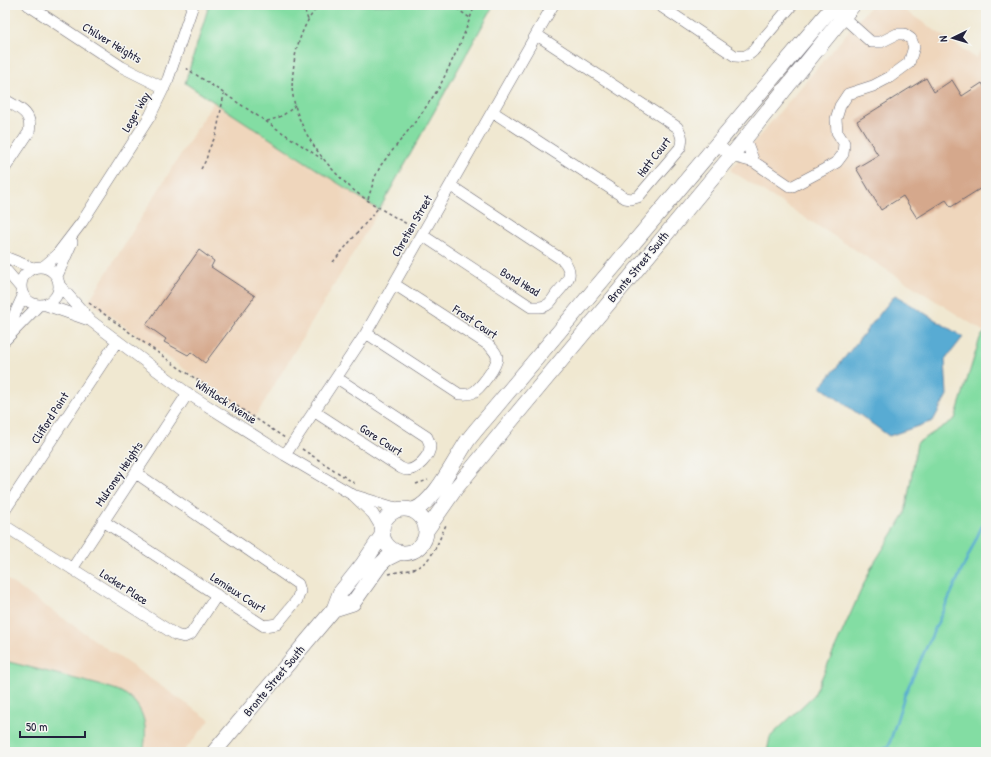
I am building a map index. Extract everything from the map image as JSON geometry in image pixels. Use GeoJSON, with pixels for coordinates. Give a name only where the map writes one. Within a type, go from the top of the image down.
{"type":"FeatureCollection","features":[{"type":"Feature","properties":{"kind":"main road","name":"Bronte Street South"},"geometry":{"type":"LineString","coordinates":[[407,510],[420,508],[427,501],[437,489],[468,440],[834,5]]}},
{"type":"Feature","properties":{"kind":"main road","name":"Bronte Street South"},"geometry":{"type":"LineString","coordinates":[[426,531],[456,488],[504,428],[731,156],[853,5]]}},
{"type":"Feature","properties":{"kind":"main road"},"geometry":{"type":"LineString","coordinates":[[396,510],[407,510],[420,515],[425,522],[426,531],[425,540],[420,547],[413,551],[404,553],[396,552],[389,547],[384,540],[382,531],[388,514],[396,510]]}},
{"type":"Feature","properties":{"kind":"main road","name":"Bronte Street South"},"geometry":{"type":"LineString","coordinates":[[214,752],[334,609],[340,593],[363,564],[382,531]]}},
{"type":"Feature","properties":{"kind":"main road","name":"Bronte Street South"},"geometry":{"type":"LineString","coordinates":[[334,609],[353,602],[380,565],[386,559],[400,552]]}},
{"type":"Feature","properties":{"kind":"street","name":"Chilver Heights"},"geometry":{"type":"LineString","coordinates":[[28,5],[122,67],[164,88]]}},
{"type":"Feature","properties":{"kind":"street","name":"Leger Way"},"geometry":{"type":"LineString","coordinates":[[38,268],[56,256],[82,222],[140,134],[164,88],[193,5]]}},
{"type":"Feature","properties":{"kind":"street","name":"Chretien Street"},"geometry":{"type":"LineString","coordinates":[[285,455],[315,412],[366,333],[394,284],[419,231],[450,186],[553,5]]}},
{"type":"Feature","properties":{"kind":"street"},"geometry":{"type":"LineString","coordinates":[[666,7],[735,56],[742,57],[748,56],[753,51],[792,5]]}},
{"type":"Feature","properties":{"kind":"street"},"geometry":{"type":"LineString","coordinates":[[717,144],[731,156],[754,162],[791,187],[837,162],[843,154],[844,143],[837,132],[836,119],[840,106],[848,94],[873,86],[890,77],[910,63],[914,47],[912,39],[904,34],[897,34],[881,42],[872,42],[843,17]]}},
{"type":"Feature","properties":{"kind":"street","name":"Hatt Court"},"geometry":{"type":"LineString","coordinates":[[493,112],[625,198],[631,199],[638,197],[680,148],[682,134],[677,128],[537,35]]}},
{"type":"Feature","properties":{"kind":"street"},"geometry":{"type":"LineString","coordinates":[[5,100],[25,113],[29,118],[30,126],[29,132],[5,168]]}},
{"type":"Feature","properties":{"kind":"street"},"geometry":{"type":"LineString","coordinates":[[745,138],[754,162]]}},
{"type":"Feature","properties":{"kind":"street","name":"Bond Head"},"geometry":{"type":"LineString","coordinates":[[419,231],[532,307],[539,308],[547,305],[568,280],[570,272],[564,261],[450,186]]}},
{"type":"Feature","properties":{"kind":"street","name":"Leger Way"},"geometry":{"type":"LineString","coordinates":[[58,281],[82,222]]}},
{"type":"Feature","properties":{"kind":"street"},"geometry":{"type":"LineString","coordinates":[[5,257],[53,272],[58,281],[56,298],[52,302],[42,305],[32,304],[5,269]]}},
{"type":"Feature","properties":{"kind":"street"},"geometry":{"type":"LineString","coordinates":[[5,335],[15,315],[22,292],[24,276],[27,272],[38,268]]}},
{"type":"Feature","properties":{"kind":"street","name":"Whitlock Avenue"},"geometry":{"type":"LineString","coordinates":[[58,281],[91,321],[188,393],[285,455],[392,507],[407,510]]}},
{"type":"Feature","properties":{"kind":"street","name":"Frost Court"},"geometry":{"type":"LineString","coordinates":[[366,333],[459,394],[471,393],[476,390],[494,368],[497,362],[497,355],[490,346],[394,284]]}},
{"type":"Feature","properties":{"kind":"street"},"geometry":{"type":"LineString","coordinates":[[5,340],[42,305]]}},
{"type":"Feature","properties":{"kind":"street","name":"Whitlock Avenue"},"geometry":{"type":"LineString","coordinates":[[42,305],[91,321]]}},
{"type":"Feature","properties":{"kind":"street","name":"Clifford Point"},"geometry":{"type":"LineString","coordinates":[[5,510],[117,340]]}},
{"type":"Feature","properties":{"kind":"street","name":"Gore Court"},"geometry":{"type":"LineString","coordinates":[[315,412],[401,468],[407,470],[417,467],[426,457],[430,445],[427,437],[337,378]]}},
{"type":"Feature","properties":{"kind":"street","name":"Mulroney Heights"},"geometry":{"type":"LineString","coordinates":[[72,569],[188,393]]}},
{"type":"Feature","properties":{"kind":"street","name":"Lemieux Court"},"geometry":{"type":"LineString","coordinates":[[103,521],[264,626],[277,624],[297,600],[300,591],[298,584],[136,473]]}},
{"type":"Feature","properties":{"kind":"street","name":"Whitlock Avenue"},"geometry":{"type":"LineString","coordinates":[[355,490],[373,514],[382,531]]}},
{"type":"Feature","properties":{"kind":"street","name":"Locker Place"},"geometry":{"type":"LineString","coordinates":[[5,526],[176,635],[184,637],[191,634],[217,595]]}},
{"type":"Feature","properties":{"kind":"path"},"geometry":{"type":"LineString","coordinates":[[302,5],[306,12],[308,21]]}},
{"type":"Feature","properties":{"kind":"path"},"geometry":{"type":"LineString","coordinates":[[319,5],[308,21],[296,50],[293,76],[293,95],[305,130],[323,160],[351,188],[419,231]]}},
{"type":"Feature","properties":{"kind":"path"},"geometry":{"type":"LineString","coordinates":[[452,5],[470,18]]}},
{"type":"Feature","properties":{"kind":"path"},"geometry":{"type":"LineString","coordinates":[[368,199],[375,177],[381,165],[419,118],[439,88],[461,42],[475,5]]}},
{"type":"Feature","properties":{"kind":"path"},"geometry":{"type":"LineString","coordinates":[[186,68],[323,160]]}},
{"type":"Feature","properties":{"kind":"path"},"geometry":{"type":"LineString","coordinates":[[201,169],[206,160],[208,148],[216,135],[224,94]]}},
{"type":"Feature","properties":{"kind":"path"},"geometry":{"type":"LineString","coordinates":[[267,121],[280,117],[288,112],[295,104]]}},
{"type":"Feature","properties":{"kind":"path"},"geometry":{"type":"LineString","coordinates":[[333,262],[379,207]]}},
{"type":"Feature","properties":{"kind":"path"},"geometry":{"type":"LineString","coordinates":[[84,299],[175,365],[293,443],[355,490]]}},
{"type":"Feature","properties":{"kind":"path"},"geometry":{"type":"LineString","coordinates":[[384,576],[395,572],[411,570],[425,563],[434,552],[447,521]]}},
{"type":"Feature","properties":{"kind":"shaded area"},"geometry":{"type":"Polygon","coordinates":[[[871,5],[897,5],[976,58],[986,44],[986,333],[730,170],[871,5]]]}},
{"type":"Feature","properties":{"kind":"shaded area"},"geometry":{"type":"Polygon","coordinates":[[[214,101],[379,210],[254,419],[89,301],[214,101]]]}},
{"type":"Feature","properties":{"kind":"shaded area"},"geometry":{"type":"Polygon","coordinates":[[[5,578],[210,720],[183,752],[5,752],[5,578]]]}},
{"type":"Feature","properties":{"kind":"green space"},"geometry":{"type":"Polygon","coordinates":[[[209,5],[494,5],[379,210],[185,83],[209,5]]]}},
{"type":"Feature","properties":{"kind":"green space"},"geometry":{"type":"Polygon","coordinates":[[[985,332],[986,752],[767,752],[770,737],[814,695],[871,568],[905,514],[917,443],[955,419],[980,338],[985,332]]]}},
{"type":"Feature","properties":{"kind":"green space"},"geometry":{"type":"Polygon","coordinates":[[[5,661],[122,692],[137,705],[141,712],[145,731],[143,752],[5,752],[5,661]]]}},
{"type":"Feature","properties":{"kind":"water"},"geometry":{"type":"Polygon","coordinates":[[[895,295],[963,337],[945,360],[947,395],[933,421],[889,436],[821,387],[895,295]]]}},
{"type":"Feature","properties":{"kind":"building"},"geometry":{"type":"Polygon","coordinates":[[[926,78],[934,92],[952,80],[962,96],[982,83],[986,90],[986,185],[951,207],[946,200],[917,218],[903,196],[881,210],[856,168],[878,155],[857,121],[926,78]]]}},
{"type":"Feature","properties":{"kind":"building"},"geometry":{"type":"Polygon","coordinates":[[[199,250],[214,261],[211,267],[255,296],[205,363],[191,352],[188,355],[164,342],[166,339],[146,325],[199,250]]]}},
{"type":"Feature","properties":{"kind":"waterway"},"geometry":{"type":"LineString","coordinates":[[881,752],[889,745],[905,694],[982,526],[986,522]]}}]}
